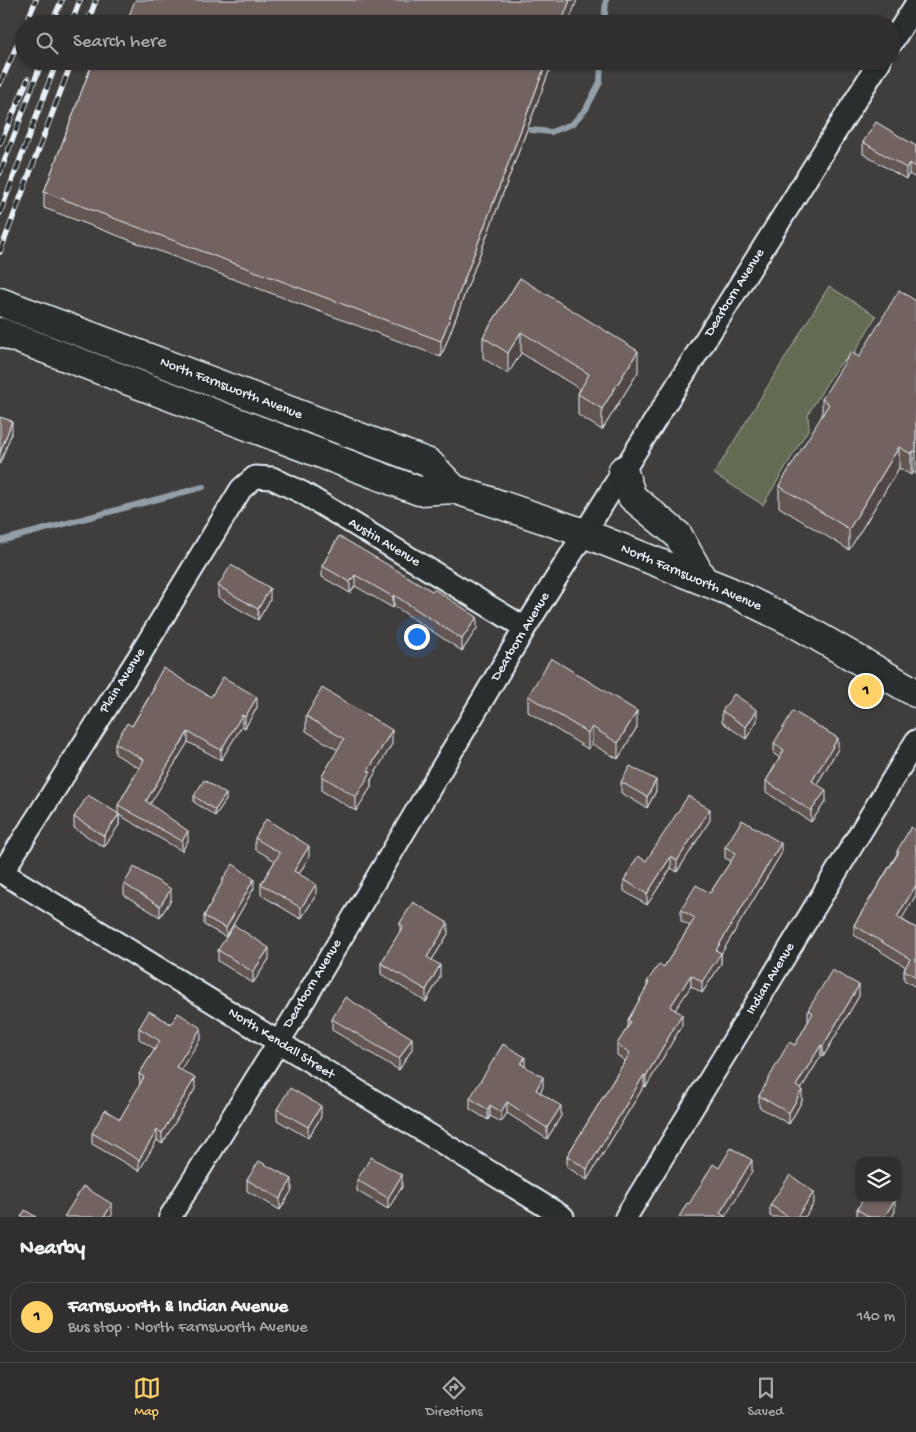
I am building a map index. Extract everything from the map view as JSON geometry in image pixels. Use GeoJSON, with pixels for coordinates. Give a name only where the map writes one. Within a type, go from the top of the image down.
{"type":"FeatureCollection","features":[{"type":"Feature","properties":{"kind":"main road","name":"North Farnsworth Avenue"},"geometry":{"type":"LineString","coordinates":[[0,302],[429,463],[454,489]]}},
{"type":"Feature","properties":{"kind":"main road","name":"North Farnsworth Avenue"},"geometry":{"type":"LineString","coordinates":[[0,332],[419,492],[454,489],[584,533],[729,591],[798,625],[916,693]]}},
{"type":"Feature","properties":{"kind":"main road"},"geometry":{"type":"LineString","coordinates":[[623,470],[632,497],[678,535],[702,580]]}},
{"type":"Feature","properties":{"kind":"street"},"geometry":{"type":"LineString","coordinates":[[901,28],[916,4]]}},
{"type":"Feature","properties":{"kind":"street","name":"Dearborn Avenue"},"geometry":{"type":"LineString","coordinates":[[170,1217],[278,1042],[525,628],[874,70]]}},
{"type":"Feature","properties":{"kind":"street","name":"Austin Avenue"},"geometry":{"type":"LineString","coordinates":[[241,489],[255,477],[272,478],[303,493],[525,628]]}},
{"type":"Feature","properties":{"kind":"street","name":"Plain Avenue"},"geometry":{"type":"LineString","coordinates":[[1,872],[143,650],[241,489]]}},
{"type":"Feature","properties":{"kind":"street","name":"Indian Avenue"},"geometry":{"type":"LineString","coordinates":[[626,1217],[916,741]]}},
{"type":"Feature","properties":{"kind":"street","name":"North Kendall Street"},"geometry":{"type":"LineString","coordinates":[[1,872],[563,1217]]}},
{"type":"Feature","properties":{"kind":"green space"},"geometry":{"type":"Polygon","coordinates":[[[829,286],[876,316],[852,357],[843,361],[833,373],[810,411],[808,416],[809,428],[763,505],[714,474],[829,286]]]}},
{"type":"Feature","properties":{"kind":"building"},"geometry":{"type":"Polygon","coordinates":[[[135,0],[570,0],[564,15],[129,15],[135,0]]]}},
{"type":"Feature","properties":{"kind":"building"},"geometry":{"type":"Polygon","coordinates":[[[90,70],[544,70],[441,341],[44,192],[90,70]]]}},
{"type":"Feature","properties":{"kind":"building"},"geometry":{"type":"Polygon","coordinates":[[[876,122],[916,146],[916,167],[909,163],[906,168],[863,142],[876,122]]]}},
{"type":"Feature","properties":{"kind":"building"},"geometry":{"type":"Polygon","coordinates":[[[520,278],[638,351],[602,409],[578,394],[589,374],[521,332],[508,353],[483,337],[520,278]]]}},
{"type":"Feature","properties":{"kind":"building"},"geometry":{"type":"Polygon","coordinates":[[[899,290],[916,301],[916,452],[913,451],[911,454],[899,447],[849,529],[779,486],[829,404],[822,399],[851,352],[859,357],[899,290]]]}},
{"type":"Feature","properties":{"kind":"building"},"geometry":{"type":"Polygon","coordinates":[[[0,417],[12,421],[0,453],[0,417]]]}},
{"type":"Feature","properties":{"kind":"building"},"geometry":{"type":"Polygon","coordinates":[[[339,536],[432,591],[434,589],[477,617],[462,639],[394,595],[393,597],[355,575],[350,582],[322,566],[339,536]]]}},
{"type":"Feature","properties":{"kind":"building"},"geometry":{"type":"Polygon","coordinates":[[[231,565],[270,588],[258,609],[218,586],[231,565]]]}},
{"type":"Feature","properties":{"kind":"building"},"geometry":{"type":"Polygon","coordinates":[[[551,658],[637,711],[618,743],[592,727],[588,733],[528,696],[551,658]]]}},
{"type":"Feature","properties":{"kind":"building"},"geometry":{"type":"Polygon","coordinates":[[[163,668],[211,697],[223,677],[257,697],[245,717],[242,715],[221,750],[188,732],[146,801],[188,831],[182,841],[118,805],[144,760],[115,743],[127,723],[132,726],[155,687],[153,686],[163,668]]]}},
{"type":"Feature","properties":{"kind":"building"},"geometry":{"type":"Polygon","coordinates":[[[322,688],[392,730],[368,771],[371,772],[356,797],[322,776],[344,739],[306,716],[322,688]]]}},
{"type":"Feature","properties":{"kind":"building"},"geometry":{"type":"Polygon","coordinates":[[[734,694],[757,710],[746,727],[722,711],[734,694]]]}},
{"type":"Feature","properties":{"kind":"building"},"geometry":{"type":"Polygon","coordinates":[[[793,711],[838,738],[812,781],[826,790],[811,811],[766,781],[784,750],[774,743],[793,711]]]}},
{"type":"Feature","properties":{"kind":"building"},"geometry":{"type":"Polygon","coordinates":[[[630,766],[656,780],[647,797],[621,782],[630,766]]]}},
{"type":"Feature","properties":{"kind":"building"},"geometry":{"type":"Polygon","coordinates":[[[204,780],[226,794],[215,810],[194,796],[204,780]]]}},
{"type":"Feature","properties":{"kind":"building"},"geometry":{"type":"Polygon","coordinates":[[[88,795],[119,814],[104,836],[74,817],[88,795]]]}},
{"type":"Feature","properties":{"kind":"building"},"geometry":{"type":"Polygon","coordinates":[[[688,796],[710,809],[677,861],[671,856],[647,894],[624,880],[638,856],[646,861],[688,796]]]}},
{"type":"Feature","properties":{"kind":"building"},"geometry":{"type":"Polygon","coordinates":[[[266,819],[309,846],[294,871],[316,884],[301,908],[261,884],[280,853],[255,838],[266,819]]]}},
{"type":"Feature","properties":{"kind":"building"},"geometry":{"type":"Polygon","coordinates":[[[742,820],[781,843],[716,950],[721,953],[702,982],[691,975],[670,1007],[682,1014],[646,1076],[644,1075],[587,1169],[567,1156],[630,1053],[617,1044],[631,1022],[628,1020],[649,983],[647,982],[659,964],[664,967],[695,918],[681,910],[696,885],[710,893],[736,853],[725,847],[742,820]]]}},
{"type":"Feature","properties":{"kind":"building"},"geometry":{"type":"Polygon","coordinates":[[[911,827],[915,830],[916,828],[916,885],[897,917],[916,928],[916,977],[904,970],[910,959],[854,925],[899,852],[897,851],[911,827]]]}},
{"type":"Feature","properties":{"kind":"building"},"geometry":{"type":"Polygon","coordinates":[[[233,864],[254,879],[226,928],[204,916],[223,878],[233,864]]]}},
{"type":"Feature","properties":{"kind":"building"},"geometry":{"type":"Polygon","coordinates":[[[134,867],[171,889],[160,906],[124,884],[134,867]]]}},
{"type":"Feature","properties":{"kind":"building"},"geometry":{"type":"Polygon","coordinates":[[[413,902],[448,923],[427,957],[440,965],[426,990],[381,963],[403,926],[400,923],[413,902]]]}},
{"type":"Feature","properties":{"kind":"building"},"geometry":{"type":"Polygon","coordinates":[[[234,925],[269,948],[253,972],[218,950],[234,925]]]}},
{"type":"Feature","properties":{"kind":"building"},"geometry":{"type":"Polygon","coordinates":[[[832,970],[859,985],[823,1046],[821,1045],[796,1086],[802,1090],[789,1113],[759,1096],[789,1042],[795,1045],[813,1013],[808,1010],[832,970]]]}},
{"type":"Feature","properties":{"kind":"building"},"geometry":{"type":"Polygon","coordinates":[[[345,997],[412,1038],[399,1059],[332,1019],[345,997]]]}},
{"type":"Feature","properties":{"kind":"building"},"geometry":{"type":"Polygon","coordinates":[[[149,1011],[171,1024],[178,1013],[201,1028],[176,1067],[195,1078],[162,1133],[157,1130],[139,1160],[92,1133],[105,1110],[120,1119],[144,1077],[139,1074],[160,1041],[139,1028],[149,1011]]]}},
{"type":"Feature","properties":{"kind":"building"},"geometry":{"type":"Polygon","coordinates":[[[503,1044],[525,1057],[521,1064],[543,1077],[536,1090],[561,1106],[547,1128],[507,1102],[501,1112],[490,1105],[488,1110],[470,1098],[503,1044]]]}},
{"type":"Feature","properties":{"kind":"building"},"geometry":{"type":"Polygon","coordinates":[[[290,1088],[321,1106],[308,1127],[277,1109],[290,1088]]]}},
{"type":"Feature","properties":{"kind":"building"},"geometry":{"type":"Polygon","coordinates":[[[731,1148],[752,1160],[720,1213],[726,1217],[679,1217],[713,1164],[719,1168],[731,1148]]]}},
{"type":"Feature","properties":{"kind":"building"},"geometry":{"type":"Polygon","coordinates":[[[371,1157],[402,1175],[388,1198],[357,1180],[371,1157]]]}},
{"type":"Feature","properties":{"kind":"building"},"geometry":{"type":"Polygon","coordinates":[[[259,1161],[292,1179],[280,1199],[247,1180],[259,1161]]]}},
{"type":"Feature","properties":{"kind":"building"},"geometry":{"type":"Polygon","coordinates":[[[790,1175],[814,1192],[797,1217],[789,1217],[770,1205],[790,1175]]]}},
{"type":"Feature","properties":{"kind":"building"},"geometry":{"type":"Polygon","coordinates":[[[83,1186],[112,1204],[104,1217],[64,1217],[83,1186]]]}},
{"type":"Feature","properties":{"kind":"building"},"geometry":{"type":"Polygon","coordinates":[[[861,1202],[894,1202],[884,1217],[869,1217],[857,1209],[861,1202]]]}},
{"type":"Feature","properties":{"kind":"building"},"geometry":{"type":"Polygon","coordinates":[[[25,1210],[36,1217],[21,1217],[25,1210]]]}},
{"type":"Feature","properties":{"kind":"waterway"},"geometry":{"type":"LineString","coordinates":[[605,15],[606,0]]}},
{"type":"Feature","properties":{"kind":"waterway"},"geometry":{"type":"LineString","coordinates":[[531,130],[551,132],[572,124],[586,109],[600,82],[601,70]]}},
{"type":"Feature","properties":{"kind":"waterway"},"geometry":{"type":"LineString","coordinates":[[0,541],[203,487]]}},
{"type":"Feature","properties":{"kind":"railway"},"geometry":{"type":"LineString","coordinates":[[30,15],[36,0]]}},
{"type":"Feature","properties":{"kind":"railway"},"geometry":{"type":"LineString","coordinates":[[55,15],[62,0]]}},
{"type":"Feature","properties":{"kind":"railway"},"geometry":{"type":"LineString","coordinates":[[74,15],[80,0]]}},
{"type":"Feature","properties":{"kind":"railway"},"geometry":{"type":"LineString","coordinates":[[90,15],[96,0]]}},
{"type":"Feature","properties":{"kind":"railway"},"geometry":{"type":"LineString","coordinates":[[0,84],[15,50]]}},
{"type":"Feature","properties":{"kind":"railway"},"geometry":{"type":"LineString","coordinates":[[0,173],[39,70]]}},
{"type":"Feature","properties":{"kind":"railway"},"geometry":{"type":"LineString","coordinates":[[0,213],[54,70]]}},
{"type":"Feature","properties":{"kind":"railway"},"geometry":{"type":"LineString","coordinates":[[0,252],[69,70]]}},
{"type":"Feature","properties":{"kind":"railway"},"geometry":{"type":"LineString","coordinates":[[0,144],[28,79]]}},
{"type":"Feature","properties":{"kind":"place","name":"Farnsworth & Indian Avenue"},"geometry":{"type":"Point","coordinates":[866,691]}}]}
